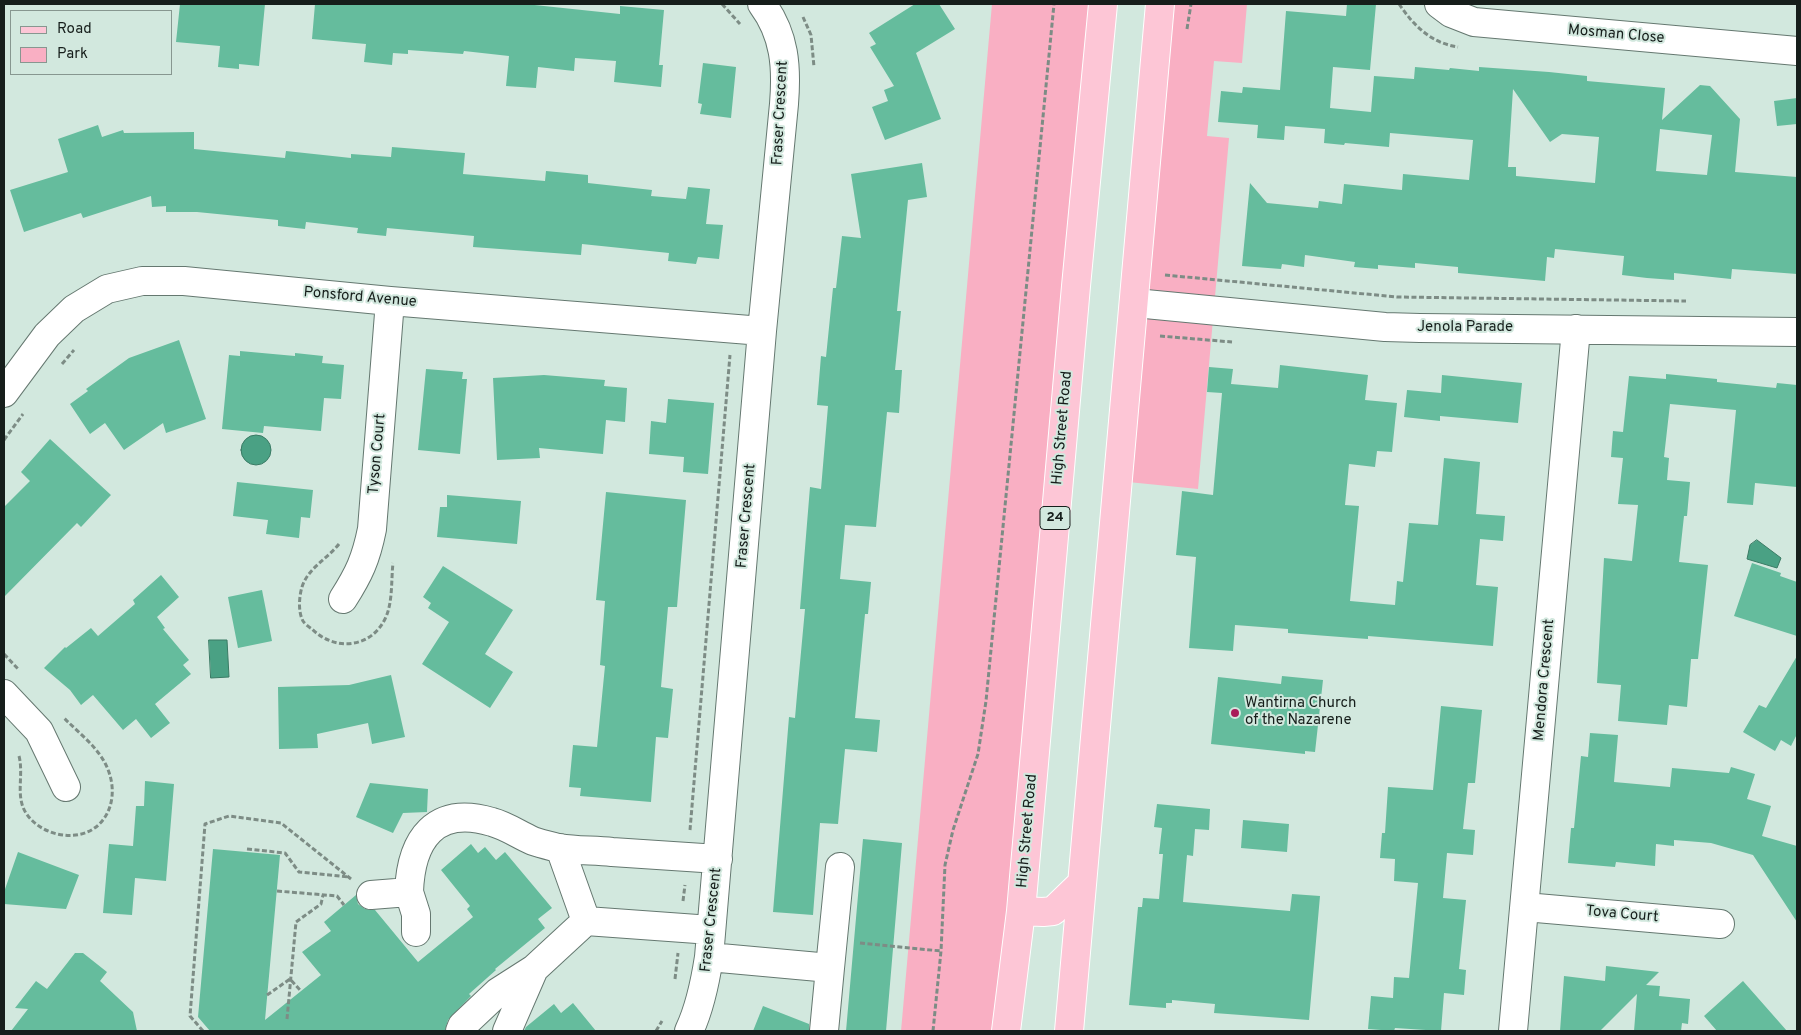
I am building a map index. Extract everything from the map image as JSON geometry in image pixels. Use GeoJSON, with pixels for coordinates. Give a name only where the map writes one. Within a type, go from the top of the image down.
{"type":"FeatureCollection","features":[{"type":"Feature","properties":{"kind":"main road","name":"High Street Road"},"geometry":{"type":"LineString","coordinates":[[1006,1031],[1021,911],[1103,4]]}},
{"type":"Feature","properties":{"kind":"main road"},"geometry":{"type":"LineString","coordinates":[[1069,1031],[1160,4]]}},
{"type":"Feature","properties":{"kind":"main road"},"geometry":{"type":"LineString","coordinates":[[1021,911],[1053,911],[1082,883]]}},
{"type":"Feature","properties":{"kind":"street","name":"Fraser Crescent"},"geometry":{"type":"LineString","coordinates":[[689,1031],[699,1008],[709,957],[762,332],[786,80],[784,54],[776,27],[762,4]]}},
{"type":"Feature","properties":{"kind":"street","name":"Mosman Close"},"geometry":{"type":"LineString","coordinates":[[1439,4],[1462,18],[1474,22],[1797,51]]}},
{"type":"Feature","properties":{"kind":"street","name":"Ponsford Avenue"},"geometry":{"type":"LineString","coordinates":[[4,393],[47,334],[60,320],[90,298],[107,289],[125,284],[164,280],[184,280],[390,301],[762,332]]}},
{"type":"Feature","properties":{"kind":"street","name":"Tyson Court"},"geometry":{"type":"LineString","coordinates":[[343,599],[359,574],[367,555],[372,529],[390,301]]}},
{"type":"Feature","properties":{"kind":"street","name":"Jenola Parade"},"geometry":{"type":"LineString","coordinates":[[1135,303],[1385,327],[1797,332]]}},
{"type":"Feature","properties":{"kind":"street","name":"Mendora Crescent"},"geometry":{"type":"LineString","coordinates":[[1514,1031],[1576,329]]}},
{"type":"Feature","properties":{"kind":"street"},"geometry":{"type":"LineString","coordinates":[[4,694],[39,731],[66,787]]}},
{"type":"Feature","properties":{"kind":"street"},"geometry":{"type":"LineString","coordinates":[[416,932],[416,914],[410,892],[412,863],[426,832],[452,819],[465,818],[492,822],[510,828],[534,842],[560,848],[718,859]]}},
{"type":"Feature","properties":{"kind":"street"},"geometry":{"type":"LineString","coordinates":[[560,848],[586,921]]}},
{"type":"Feature","properties":{"kind":"street"},"geometry":{"type":"LineString","coordinates":[[824,1031],[840,867]]}},
{"type":"Feature","properties":{"kind":"street"},"geometry":{"type":"LineString","coordinates":[[371,895],[410,892]]}},
{"type":"Feature","properties":{"kind":"street","name":"Tova Court"},"geometry":{"type":"LineString","coordinates":[[1525,907],[1720,924]]}},
{"type":"Feature","properties":{"kind":"street"},"geometry":{"type":"LineString","coordinates":[[460,1031],[462,1026],[498,992],[534,969],[586,921],[711,930]]}},
{"type":"Feature","properties":{"kind":"street"},"geometry":{"type":"LineString","coordinates":[[709,957],[830,968]]}},
{"type":"Feature","properties":{"kind":"street"},"geometry":{"type":"LineString","coordinates":[[507,1031],[534,969]]}},
{"type":"Feature","properties":{"kind":"path"},"geometry":{"type":"LineString","coordinates":[[722,4],[743,28]]}},
{"type":"Feature","properties":{"kind":"path"},"geometry":{"type":"LineString","coordinates":[[933,1031],[941,951],[946,858],[953,830],[978,754],[986,701],[1054,4]]}},
{"type":"Feature","properties":{"kind":"path"},"geometry":{"type":"LineString","coordinates":[[1165,275],[1397,297],[1688,301]]}},
{"type":"Feature","properties":{"kind":"path"},"geometry":{"type":"LineString","coordinates":[[60,366],[78,345]]}},
{"type":"Feature","properties":{"kind":"path"},"geometry":{"type":"LineString","coordinates":[[689,836],[731,352]]}},
{"type":"Feature","properties":{"kind":"path"},"geometry":{"type":"LineString","coordinates":[[4,440],[28,406]]}},
{"type":"Feature","properties":{"kind":"path"},"geometry":{"type":"LineString","coordinates":[[203,1031],[190,1016],[205,824],[229,816],[281,822],[371,895]]}},
{"type":"Feature","properties":{"kind":"path"},"geometry":{"type":"LineString","coordinates":[[247,849],[285,853],[298,872],[350,878]]}},
{"type":"Feature","properties":{"kind":"path"},"geometry":{"type":"LineString","coordinates":[[683,902],[685,883]]}},
{"type":"Feature","properties":{"kind":"path"},"geometry":{"type":"LineString","coordinates":[[277,891],[337,896],[344,905]]}},
{"type":"Feature","properties":{"kind":"path"},"geometry":{"type":"LineString","coordinates":[[287,1019],[296,922],[321,904],[322,895]]}},
{"type":"Feature","properties":{"kind":"path"},"geometry":{"type":"LineString","coordinates":[[833,940],[941,951]]}},
{"type":"Feature","properties":{"kind":"path"},"geometry":{"type":"LineString","coordinates":[[674,985],[679,944]]}},
{"type":"Feature","properties":{"kind":"path"},"geometry":{"type":"LineString","coordinates":[[290,979],[301,991]]}},
{"type":"Feature","properties":{"kind":"path"},"geometry":{"type":"LineString","coordinates":[[267,995],[290,979]]}},
{"type":"Feature","properties":{"kind":"path"},"geometry":{"type":"LineString","coordinates":[[656,1031],[665,1016]]}},
{"type":"Feature","properties":{"kind":"green space"},"geometry":{"type":"Polygon","coordinates":[[[992,4],[1103,4],[1006,1031],[901,1031],[992,4]]]}},
{"type":"Feature","properties":{"kind":"green space"},"geometry":{"type":"Polygon","coordinates":[[[1160,4],[1247,4],[1242,63],[1214,61],[1207,136],[1229,138],[1198,489],[1118,481],[1160,4]]]}},
{"type":"Feature","properties":{"kind":"shaded area"},"geometry":{"type":"Polygon","coordinates":[[[256,435],[267,439],[271,450],[267,461],[256,465],[245,461],[241,450],[245,439],[256,435]]]}},
{"type":"Feature","properties":{"kind":"shaded area"},"geometry":{"type":"Polygon","coordinates":[[[1757,540],[1781,558],[1777,568],[1747,559],[1750,545],[1757,540]]]}},
{"type":"Feature","properties":{"kind":"shaded area"},"geometry":{"type":"Polygon","coordinates":[[[209,640],[227,640],[229,677],[211,678],[209,640]]]}},
{"type":"Feature","properties":{"kind":"building"},"geometry":{"type":"Polygon","coordinates":[[[180,4],[265,4],[259,66],[239,64],[239,69],[218,67],[220,46],[176,42],[180,4]]]}},
{"type":"Feature","properties":{"kind":"building"},"geometry":{"type":"Polygon","coordinates":[[[315,4],[525,4],[620,14],[620,6],[664,10],[659,65],[663,65],[661,87],[614,82],[616,61],[575,58],[574,71],[538,67],[536,88],[506,86],[509,56],[464,51],[463,54],[408,50],[408,54],[393,53],[392,65],[364,62],[366,44],[312,39],[315,4]]]}},
{"type":"Feature","properties":{"kind":"building"},"geometry":{"type":"Polygon","coordinates":[[[915,4],[939,4],[955,29],[916,53],[941,119],[885,140],[872,107],[888,101],[884,90],[894,86],[870,47],[876,44],[869,33],[915,4]]]}},
{"type":"Feature","properties":{"kind":"building"},"geometry":{"type":"Polygon","coordinates":[[[1347,4],[1376,4],[1370,70],[1333,67],[1330,108],[1371,112],[1374,76],[1414,79],[1415,67],[1479,71],[1479,67],[1549,72],[1587,76],[1587,81],[1665,88],[1662,120],[1700,85],[1710,86],[1740,119],[1735,172],[1797,177],[1797,274],[1732,269],[1731,279],[1674,273],[1674,280],[1647,278],[1622,275],[1624,256],[1555,249],[1554,258],[1547,257],[1545,281],[1458,273],[1458,267],[1415,263],[1415,268],[1378,265],[1378,269],[1354,267],[1355,262],[1305,255],[1304,267],[1282,264],[1281,269],[1242,266],[1250,183],[1267,203],[1318,208],[1319,201],[1342,204],[1344,184],[1402,190],[1403,174],[1469,180],[1473,140],[1390,133],[1389,147],[1345,143],[1344,145],[1324,143],[1325,129],[1285,126],[1284,140],[1257,138],[1258,125],[1218,122],[1221,91],[1242,93],[1243,87],[1280,90],[1286,11],[1346,16],[1347,4]],[[1513,89],[1508,167],[1516,167],[1516,176],[1595,183],[1599,137],[1562,134],[1550,142],[1513,89]],[[1660,129],[1656,171],[1707,175],[1712,135],[1660,129]]]}},
{"type":"Feature","properties":{"kind":"building"},"geometry":{"type":"Polygon","coordinates":[[[703,63],[736,67],[731,118],[700,114],[702,104],[698,103],[703,63]]]}},
{"type":"Feature","properties":{"kind":"building"},"geometry":{"type":"Polygon","coordinates":[[[1797,98],[1797,124],[1777,126],[1774,101],[1797,98]]]}},
{"type":"Feature","properties":{"kind":"building"},"geometry":{"type":"Polygon","coordinates":[[[98,125],[102,137],[123,130],[124,133],[194,132],[194,149],[285,158],[286,151],[351,158],[351,154],[391,157],[392,147],[465,153],[463,174],[545,181],[546,171],[588,175],[588,183],[652,190],[651,196],[686,199],[688,187],[710,189],[706,224],[723,225],[719,259],[698,257],[696,264],[668,261],[669,253],[582,244],[581,255],[473,247],[474,236],[387,228],[386,236],[357,233],[358,228],[306,222],[305,229],[278,226],[278,220],[197,212],[166,212],[166,206],[152,207],[151,196],[83,218],[81,213],[24,232],[10,190],[68,172],[58,139],[98,125]]]}},
{"type":"Feature","properties":{"kind":"building"},"geometry":{"type":"Polygon","coordinates":[[[922,163],[927,197],[908,200],[897,311],[901,311],[895,370],[902,370],[899,413],[887,412],[876,527],[845,525],[840,579],[871,582],[868,614],[865,614],[855,718],[880,720],[877,752],[845,749],[838,824],[820,823],[813,915],[773,912],[789,717],[795,718],[805,609],[800,609],[810,487],[821,489],[828,406],[817,405],[821,356],[826,357],[833,288],[836,288],[842,236],[861,238],[851,174],[922,163]]]}},
{"type":"Feature","properties":{"kind":"building"},"geometry":{"type":"Polygon","coordinates":[[[179,340],[206,419],[166,433],[163,423],[124,450],[105,423],[90,434],[70,404],[88,391],[86,389],[129,358],[179,340]]]}},
{"type":"Feature","properties":{"kind":"building"},"geometry":{"type":"Polygon","coordinates":[[[240,351],[295,356],[295,353],[323,356],[322,363],[344,365],[341,399],[324,398],[321,431],[264,426],[263,433],[222,429],[229,355],[240,356],[240,351]]]}},
{"type":"Feature","properties":{"kind":"building"},"geometry":{"type":"Polygon","coordinates":[[[1280,365],[1368,375],[1365,400],[1397,403],[1392,452],[1377,451],[1375,467],[1349,464],[1345,505],[1359,506],[1350,601],[1395,605],[1397,581],[1403,582],[1409,523],[1438,525],[1444,458],[1480,462],[1476,514],[1505,516],[1503,541],[1480,539],[1476,585],[1498,587],[1493,646],[1368,636],[1368,639],[1288,633],[1288,629],[1235,625],[1233,651],[1189,648],[1196,557],[1176,555],[1182,491],[1213,495],[1222,393],[1207,392],[1209,367],[1233,369],[1231,384],[1278,388],[1280,365]]]}},
{"type":"Feature","properties":{"kind":"building"},"geometry":{"type":"Polygon","coordinates":[[[426,369],[463,372],[462,379],[467,379],[460,454],[418,450],[426,369]]]}},
{"type":"Feature","properties":{"kind":"building"},"geometry":{"type":"Polygon","coordinates":[[[1666,374],[1776,388],[1777,383],[1797,385],[1797,487],[1755,483],[1753,505],[1727,503],[1736,410],[1670,404],[1664,457],[1669,458],[1667,480],[1690,482],[1687,516],[1684,516],[1679,562],[1708,565],[1698,659],[1691,659],[1687,707],[1669,705],[1667,725],[1618,721],[1621,685],[1597,683],[1604,558],[1632,561],[1638,505],[1618,504],[1623,458],[1611,457],[1613,431],[1623,432],[1629,376],[1666,379],[1666,374]]]}},
{"type":"Feature","properties":{"kind":"building"},"geometry":{"type":"Polygon","coordinates":[[[544,375],[605,380],[604,386],[627,388],[625,422],[606,420],[603,454],[539,448],[540,458],[497,460],[493,378],[544,375]]]}},
{"type":"Feature","properties":{"kind":"building"},"geometry":{"type":"Polygon","coordinates":[[[1442,375],[1522,383],[1518,423],[1440,416],[1440,421],[1404,417],[1407,390],[1441,393],[1442,375]]]}},
{"type":"Feature","properties":{"kind":"building"},"geometry":{"type":"Polygon","coordinates":[[[668,399],[714,403],[708,474],[683,472],[684,457],[649,454],[651,421],[666,423],[668,399]]]}},
{"type":"Feature","properties":{"kind":"building"},"geometry":{"type":"Polygon","coordinates":[[[50,439],[111,495],[81,527],[77,523],[4,597],[4,507],[30,481],[21,472],[50,439]]]}},
{"type":"Feature","properties":{"kind":"building"},"geometry":{"type":"Polygon","coordinates":[[[237,482],[313,490],[310,518],[301,517],[299,538],[266,534],[268,520],[233,516],[237,482]]]}},
{"type":"Feature","properties":{"kind":"building"},"geometry":{"type":"Polygon","coordinates":[[[606,492],[686,500],[677,607],[668,607],[661,687],[673,689],[668,738],[656,737],[651,802],[580,796],[581,788],[569,787],[573,745],[597,747],[605,666],[600,665],[605,601],[596,600],[606,492]]]}},
{"type":"Feature","properties":{"kind":"building"},"geometry":{"type":"Polygon","coordinates":[[[447,495],[521,501],[517,544],[437,537],[440,507],[447,507],[447,495]]]}},
{"type":"Feature","properties":{"kind":"building"},"geometry":{"type":"Polygon","coordinates":[[[1752,563],[1781,573],[1780,576],[1797,582],[1797,636],[1734,616],[1752,563]]]}},
{"type":"Feature","properties":{"kind":"building"},"geometry":{"type":"Polygon","coordinates":[[[443,566],[513,610],[485,654],[513,672],[490,708],[422,664],[449,622],[428,608],[431,603],[423,597],[443,566]]]}},
{"type":"Feature","properties":{"kind":"building"},"geometry":{"type":"Polygon","coordinates":[[[161,575],[179,597],[157,617],[165,628],[163,629],[189,660],[183,665],[191,674],[155,704],[170,723],[151,738],[136,719],[123,730],[93,695],[81,705],[70,690],[44,668],[65,647],[91,628],[98,636],[135,604],[133,600],[161,575]]]}},
{"type":"Feature","properties":{"kind":"building"},"geometry":{"type":"Polygon","coordinates":[[[262,590],[272,641],[238,648],[228,597],[262,590]]]}},
{"type":"Feature","properties":{"kind":"building"},"geometry":{"type":"Polygon","coordinates":[[[1797,656],[1797,734],[1791,746],[1781,740],[1775,751],[1743,732],[1759,705],[1766,708],[1797,656]]]}},
{"type":"Feature","properties":{"kind":"building"},"geometry":{"type":"Polygon","coordinates":[[[391,675],[405,737],[372,744],[368,723],[317,734],[318,748],[279,749],[278,687],[349,685],[391,675]]]}},
{"type":"Feature","properties":{"kind":"building"},"geometry":{"type":"Polygon","coordinates":[[[1282,676],[1323,680],[1315,752],[1305,751],[1305,754],[1211,744],[1218,677],[1281,684],[1282,676]]]}},
{"type":"Feature","properties":{"kind":"building"},"geometry":{"type":"Polygon","coordinates":[[[1441,706],[1482,710],[1475,783],[1468,783],[1463,829],[1475,830],[1473,855],[1447,853],[1443,898],[1466,900],[1459,969],[1466,970],[1464,995],[1444,993],[1441,1031],[1395,1028],[1394,1031],[1368,1029],[1371,996],[1393,998],[1394,977],[1409,978],[1418,883],[1394,881],[1395,859],[1380,858],[1382,833],[1385,833],[1388,787],[1433,790],[1441,706]]]}},
{"type":"Feature","properties":{"kind":"building"},"geometry":{"type":"Polygon","coordinates":[[[1590,733],[1618,735],[1614,782],[1670,787],[1672,768],[1729,773],[1731,767],[1755,774],[1747,799],[1771,806],[1762,836],[1797,846],[1797,922],[1753,855],[1711,843],[1674,840],[1674,846],[1656,844],[1655,866],[1616,862],[1615,867],[1568,863],[1571,828],[1574,828],[1581,756],[1588,757],[1590,733]]]}},
{"type":"Feature","properties":{"kind":"building"},"geometry":{"type":"Polygon","coordinates":[[[145,781],[174,784],[166,881],[135,878],[132,915],[103,913],[109,844],[133,846],[136,806],[144,806],[145,781]]]}},
{"type":"Feature","properties":{"kind":"building"},"geometry":{"type":"Polygon","coordinates":[[[370,783],[428,789],[427,812],[403,813],[393,833],[356,817],[370,783]]]}},
{"type":"Feature","properties":{"kind":"building"},"geometry":{"type":"Polygon","coordinates":[[[1157,804],[1210,809],[1209,830],[1195,829],[1193,856],[1187,855],[1183,902],[1290,911],[1292,894],[1320,896],[1309,1020],[1214,1013],[1215,1004],[1172,1000],[1172,1003],[1166,1003],[1166,1008],[1129,1005],[1138,907],[1142,907],[1143,898],[1159,899],[1163,854],[1159,854],[1162,828],[1154,827],[1157,804]]]}},
{"type":"Feature","properties":{"kind":"building"},"geometry":{"type":"Polygon","coordinates":[[[1243,820],[1289,824],[1287,852],[1241,848],[1243,820]]]}},
{"type":"Feature","properties":{"kind":"building"},"geometry":{"type":"Polygon","coordinates":[[[863,839],[902,843],[886,1031],[846,1031],[863,839]]]}},
{"type":"Feature","properties":{"kind":"building"},"geometry":{"type":"Polygon","coordinates":[[[471,844],[478,853],[485,847],[496,860],[505,852],[552,908],[538,919],[545,928],[495,969],[469,994],[471,996],[448,1020],[445,1031],[210,1031],[198,1017],[213,849],[280,855],[265,1020],[321,975],[302,952],[331,931],[324,922],[356,895],[358,904],[365,909],[375,910],[418,962],[473,917],[467,909],[470,906],[441,870],[471,844]]]}},
{"type":"Feature","properties":{"kind":"building"},"geometry":{"type":"Polygon","coordinates":[[[18,852],[79,875],[66,909],[4,904],[4,892],[18,852]]]}},
{"type":"Feature","properties":{"kind":"building"},"geometry":{"type":"Polygon","coordinates":[[[75,953],[83,953],[107,972],[100,981],[133,1012],[137,1031],[11,1031],[28,1009],[15,1008],[36,981],[47,989],[75,953]]]}},
{"type":"Feature","properties":{"kind":"building"},"geometry":{"type":"Polygon","coordinates":[[[1606,966],[1659,972],[1646,985],[1660,986],[1659,996],[1690,999],[1688,1024],[1682,1023],[1681,1031],[1634,1031],[1637,994],[1600,1031],[1560,1031],[1564,976],[1605,981],[1606,966]]]}},
{"type":"Feature","properties":{"kind":"building"},"geometry":{"type":"Polygon","coordinates":[[[1743,981],[1787,1031],[1717,1031],[1704,1016],[1743,981]]]}},
{"type":"Feature","properties":{"kind":"building"},"geometry":{"type":"Polygon","coordinates":[[[573,1003],[596,1031],[524,1031],[526,1027],[554,1004],[561,1013],[573,1003]]]}},
{"type":"Feature","properties":{"kind":"building"},"geometry":{"type":"Polygon","coordinates":[[[763,1006],[809,1024],[809,1031],[753,1031],[763,1006]]]}},
{"type":"Feature","properties":{"kind":"place","name":"Wantirna Church of the Nazarene"},"geometry":{"type":"Point","coordinates":[1235,713]}}]}
